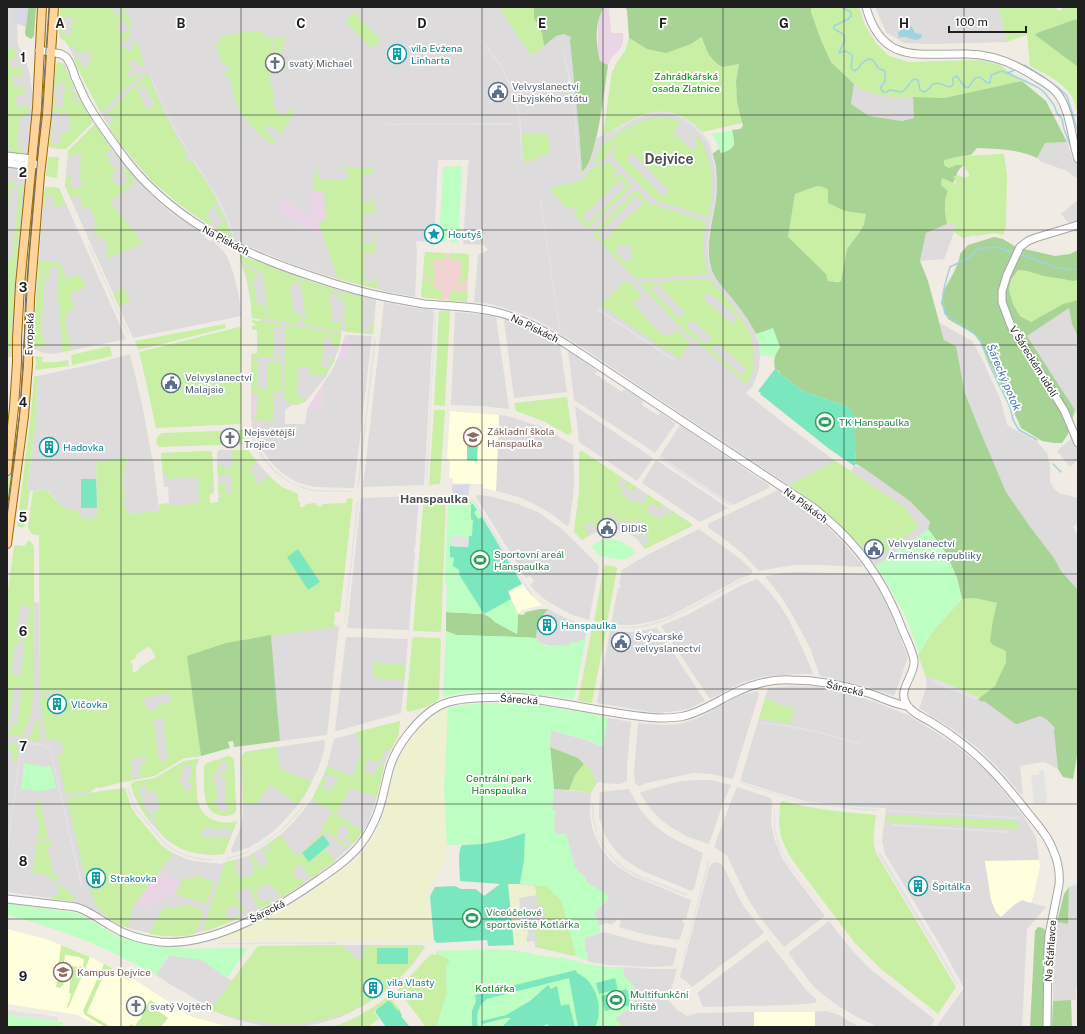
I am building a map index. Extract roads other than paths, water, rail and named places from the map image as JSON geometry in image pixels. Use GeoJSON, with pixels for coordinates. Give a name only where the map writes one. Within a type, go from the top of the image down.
{"type":"FeatureCollection","features":[{"type":"Feature","properties":{"kind":"main road","name":"Evropská"},"geometry":{"type":"LineString","coordinates":[[7,471],[14,408],[20,285],[37,108],[42,7]]}},
{"type":"Feature","properties":{"kind":"main road","name":"Evropská"},"geometry":{"type":"LineString","coordinates":[[7,544],[24,416],[28,362],[30,299],[47,115],[54,7]]}},
{"type":"Feature","properties":{"kind":"street"},"geometry":{"type":"LineString","coordinates":[[866,7],[869,18],[878,36],[888,45],[898,50],[923,55],[967,54],[991,56],[1027,71],[1044,82],[1056,92],[1062,100],[1068,115],[1077,154]]}},
{"type":"Feature","properties":{"kind":"street"},"geometry":{"type":"LineString","coordinates":[[39,50],[51,52]]}},
{"type":"Feature","properties":{"kind":"street","name":"Na Pískách"},"geometry":{"type":"LineString","coordinates":[[51,52],[64,55],[68,60],[86,100],[98,120],[145,183],[175,209],[214,235],[235,246],[286,267],[339,285],[380,296],[417,303],[483,309],[510,316],[532,325],[569,346],[814,508],[839,530],[859,552],[878,579],[890,601],[914,660],[903,693],[907,706]]}},
{"type":"Feature","properties":{"kind":"street"},"geometry":{"type":"LineString","coordinates":[[7,156],[31,163]]}},
{"type":"Feature","properties":{"kind":"street"},"geometry":{"type":"LineString","coordinates":[[7,163],[42,163]]}},
{"type":"Feature","properties":{"kind":"street","name":"V Šáreckém údolí"},"geometry":{"type":"LineString","coordinates":[[1078,226],[1035,238],[1020,247],[1007,275],[1002,291],[1002,302],[1012,326],[1064,410],[1078,443]]}},
{"type":"Feature","properties":{"kind":"street","name":"Šárecká"},"geometry":{"type":"LineString","coordinates":[[7,899],[78,908],[99,918],[113,928],[127,934],[158,942],[176,943],[199,940],[236,927],[288,901],[326,875],[352,854],[366,838],[380,809],[390,767],[396,753],[405,739],[425,716],[439,706],[461,700],[495,697],[523,698],[636,716],[672,718],[685,716],[698,711],[738,691],[766,682],[789,680],[817,681],[868,693],[898,705],[907,706],[914,713],[942,729],[984,761],[1008,788],[1043,832],[1053,849],[1060,875]]}},
{"type":"Feature","properties":{"kind":"street","name":"Na Šťáhlavce"},"geometry":{"type":"LineString","coordinates":[[1047,1027],[1049,935],[1060,875]]}},
{"type":"Feature","properties":{"kind":"water"},"geometry":{"type":"Polygon","coordinates":[[[908,26],[912,27],[915,33],[921,34],[922,37],[916,40],[906,37],[899,38],[898,32],[908,26]]]}},
{"type":"Feature","properties":{"kind":"waterway","name":"Šárecký potok"},"geometry":{"type":"LineString","coordinates":[[841,7],[851,12],[851,16],[846,21],[834,26],[834,29],[842,33],[845,39],[839,53],[846,51],[852,55],[851,68],[854,71],[858,69],[865,61],[869,59],[873,60],[878,68],[885,71],[885,81],[881,87],[883,92],[890,90],[902,92],[911,81],[915,79],[918,80],[920,90],[923,92],[928,90],[933,84],[936,83],[950,87],[953,85],[953,78],[956,76],[964,86],[968,88],[975,78],[977,77],[990,83],[991,75],[1002,71],[1023,80],[1044,92],[1062,119],[1072,150]]}},
{"type":"Feature","properties":{"kind":"waterway","name":"Šárecký potok"},"geometry":{"type":"LineString","coordinates":[[1024,65],[1042,76],[1067,96],[1078,132]]}},
{"type":"Feature","properties":{"kind":"waterway","name":"Šárecký potok"},"geometry":{"type":"LineString","coordinates":[[1008,73],[1017,69]]}},
{"type":"Feature","properties":{"kind":"waterway","name":"Šárecký potok"},"geometry":{"type":"LineString","coordinates":[[1015,253],[995,247],[978,249],[970,257],[950,267],[946,279],[943,301],[945,314],[979,337],[991,368],[1010,407],[1013,420],[1019,430],[1037,440]]}},
{"type":"Feature","properties":{"kind":"waterway","name":"Šárecký potok"},"geometry":{"type":"LineString","coordinates":[[1020,254],[1056,267],[1078,269]]}},
{"type":"Feature","properties":{"kind":"waterway","name":"Šárecký potok"},"geometry":{"type":"LineString","coordinates":[[1053,464],[1061,472]]}},
{"type":"Feature","properties":{"kind":"tram line"},"geometry":{"type":"LineString","coordinates":[[7,517],[20,410],[29,258],[49,7]]}},
{"type":"Feature","properties":{"kind":"place","name":"vila Evžena Linharta"},"geometry":{"type":"Point","coordinates":[397,54]}},
{"type":"Feature","properties":{"kind":"place","name":"svatý Michael"},"geometry":{"type":"Point","coordinates":[275,63]}},
{"type":"Feature","properties":{"kind":"place","name":"Velvyslanectví Libyjského státu"},"geometry":{"type":"Point","coordinates":[498,92]}},
{"type":"Feature","properties":{"kind":"place","name":"Houtyš"},"geometry":{"type":"Point","coordinates":[434,234]}},
{"type":"Feature","properties":{"kind":"place","name":"Velvyslanectví Malajsie"},"geometry":{"type":"Point","coordinates":[171,383]}},
{"type":"Feature","properties":{"kind":"place","name":"TK Hanspaulka"},"geometry":{"type":"Point","coordinates":[825,422]}},
{"type":"Feature","properties":{"kind":"place","name":"Základní škola Hanspaulka"},"geometry":{"type":"Point","coordinates":[473,437]}},
{"type":"Feature","properties":{"kind":"place","name":"Nejsvětější Trojice"},"geometry":{"type":"Point","coordinates":[230,438]}},
{"type":"Feature","properties":{"kind":"place","name":"Hadovka"},"geometry":{"type":"Point","coordinates":[49,447]}},
{"type":"Feature","properties":{"kind":"place","name":"DIDIS"},"geometry":{"type":"Point","coordinates":[607,528]}},
{"type":"Feature","properties":{"kind":"place","name":"Velvyslanectví Arménské republiky"},"geometry":{"type":"Point","coordinates":[874,549]}},
{"type":"Feature","properties":{"kind":"place","name":"Sportovní areál Hanspaulka"},"geometry":{"type":"Point","coordinates":[480,560]}},
{"type":"Feature","properties":{"kind":"place","name":"Hanspaulka"},"geometry":{"type":"Point","coordinates":[547,625]}},
{"type":"Feature","properties":{"kind":"place","name":"Švýcarské velvyslanectví"},"geometry":{"type":"Point","coordinates":[621,642]}},
{"type":"Feature","properties":{"kind":"place","name":"Vlčovka"},"geometry":{"type":"Point","coordinates":[57,704]}},
{"type":"Feature","properties":{"kind":"place","name":"Strakovka"},"geometry":{"type":"Point","coordinates":[96,878]}},
{"type":"Feature","properties":{"kind":"place","name":"Špitálka"},"geometry":{"type":"Point","coordinates":[918,886]}},
{"type":"Feature","properties":{"kind":"place","name":"Víceúčelové sportoviště Kotlářka"},"geometry":{"type":"Point","coordinates":[472,918]}},
{"type":"Feature","properties":{"kind":"place","name":"Kampus Dejvice"},"geometry":{"type":"Point","coordinates":[63,972]}},
{"type":"Feature","properties":{"kind":"place","name":"vila Vlasty Buriana"},"geometry":{"type":"Point","coordinates":[373,988]}},
{"type":"Feature","properties":{"kind":"place","name":"Multifunkční hřiště"},"geometry":{"type":"Point","coordinates":[616,1000]}},
{"type":"Feature","properties":{"kind":"place","name":"svatý Vojtěch"},"geometry":{"type":"Point","coordinates":[136,1006]}},
{"type":"Feature","properties":{"kind":"district","name":"Dejvice"},"geometry":{"type":"Point","coordinates":[669,159]}},
{"type":"Feature","properties":{"kind":"district","name":"Hanspaulka"},"geometry":{"type":"Point","coordinates":[434,499]}},
{"type":"Feature","properties":{"kind":"park label","name":"Zahrádkářská osada Zlatnice"},"geometry":{"type":"Point","coordinates":[686,82]}},
{"type":"Feature","properties":{"kind":"park label","name":"Centrální park Hanspaulka"},"geometry":{"type":"Point","coordinates":[499,784]}},
{"type":"Feature","properties":{"kind":"park label","name":"Kotlářka"},"geometry":{"type":"Point","coordinates":[495,988]}}]}
